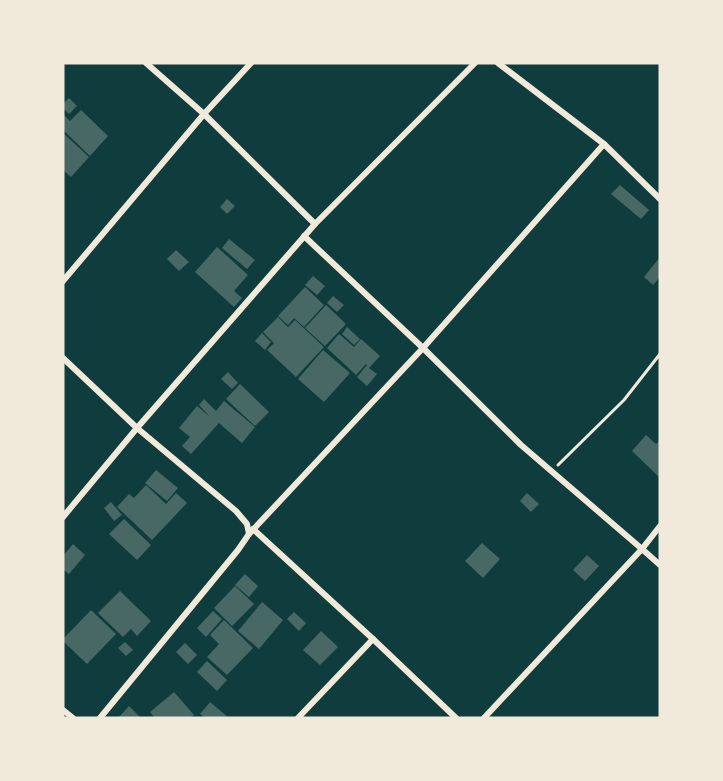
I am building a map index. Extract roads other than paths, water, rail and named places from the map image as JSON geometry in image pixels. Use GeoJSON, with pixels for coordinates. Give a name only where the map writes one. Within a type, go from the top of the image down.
{"type":"FeatureCollection","features":[{"type":"Feature","properties":{"kind":"street"},"geometry":{"type":"LineString","coordinates":[[146,63],[204,114],[315,224]]}},
{"type":"Feature","properties":{"kind":"street"},"geometry":{"type":"LineString","coordinates":[[63,281],[204,114],[251,63]]}},
{"type":"Feature","properties":{"kind":"street"},"geometry":{"type":"LineString","coordinates":[[63,517],[304,236],[475,63]]}},
{"type":"Feature","properties":{"kind":"street"},"geometry":{"type":"LineString","coordinates":[[498,63],[604,144],[660,199]]}},
{"type":"Feature","properties":{"kind":"street"},"geometry":{"type":"LineString","coordinates":[[100,718],[251,532],[423,348],[604,144]]}},
{"type":"Feature","properties":{"kind":"street"},"geometry":{"type":"LineString","coordinates":[[304,236],[423,348],[521,445],[660,565]]}},
{"type":"Feature","properties":{"kind":"street"},"geometry":{"type":"LineString","coordinates":[[63,358],[137,428],[236,511],[251,532],[374,639],[456,718]]}},
{"type":"Feature","properties":{"kind":"street"},"geometry":{"type":"LineString","coordinates":[[484,718],[642,549],[660,526]]}},
{"type":"Feature","properties":{"kind":"street"},"geometry":{"type":"LineString","coordinates":[[297,718],[374,639]]}},
{"type":"Feature","properties":{"kind":"street"},"geometry":{"type":"LineString","coordinates":[[63,710],[73,718]]}}]}
